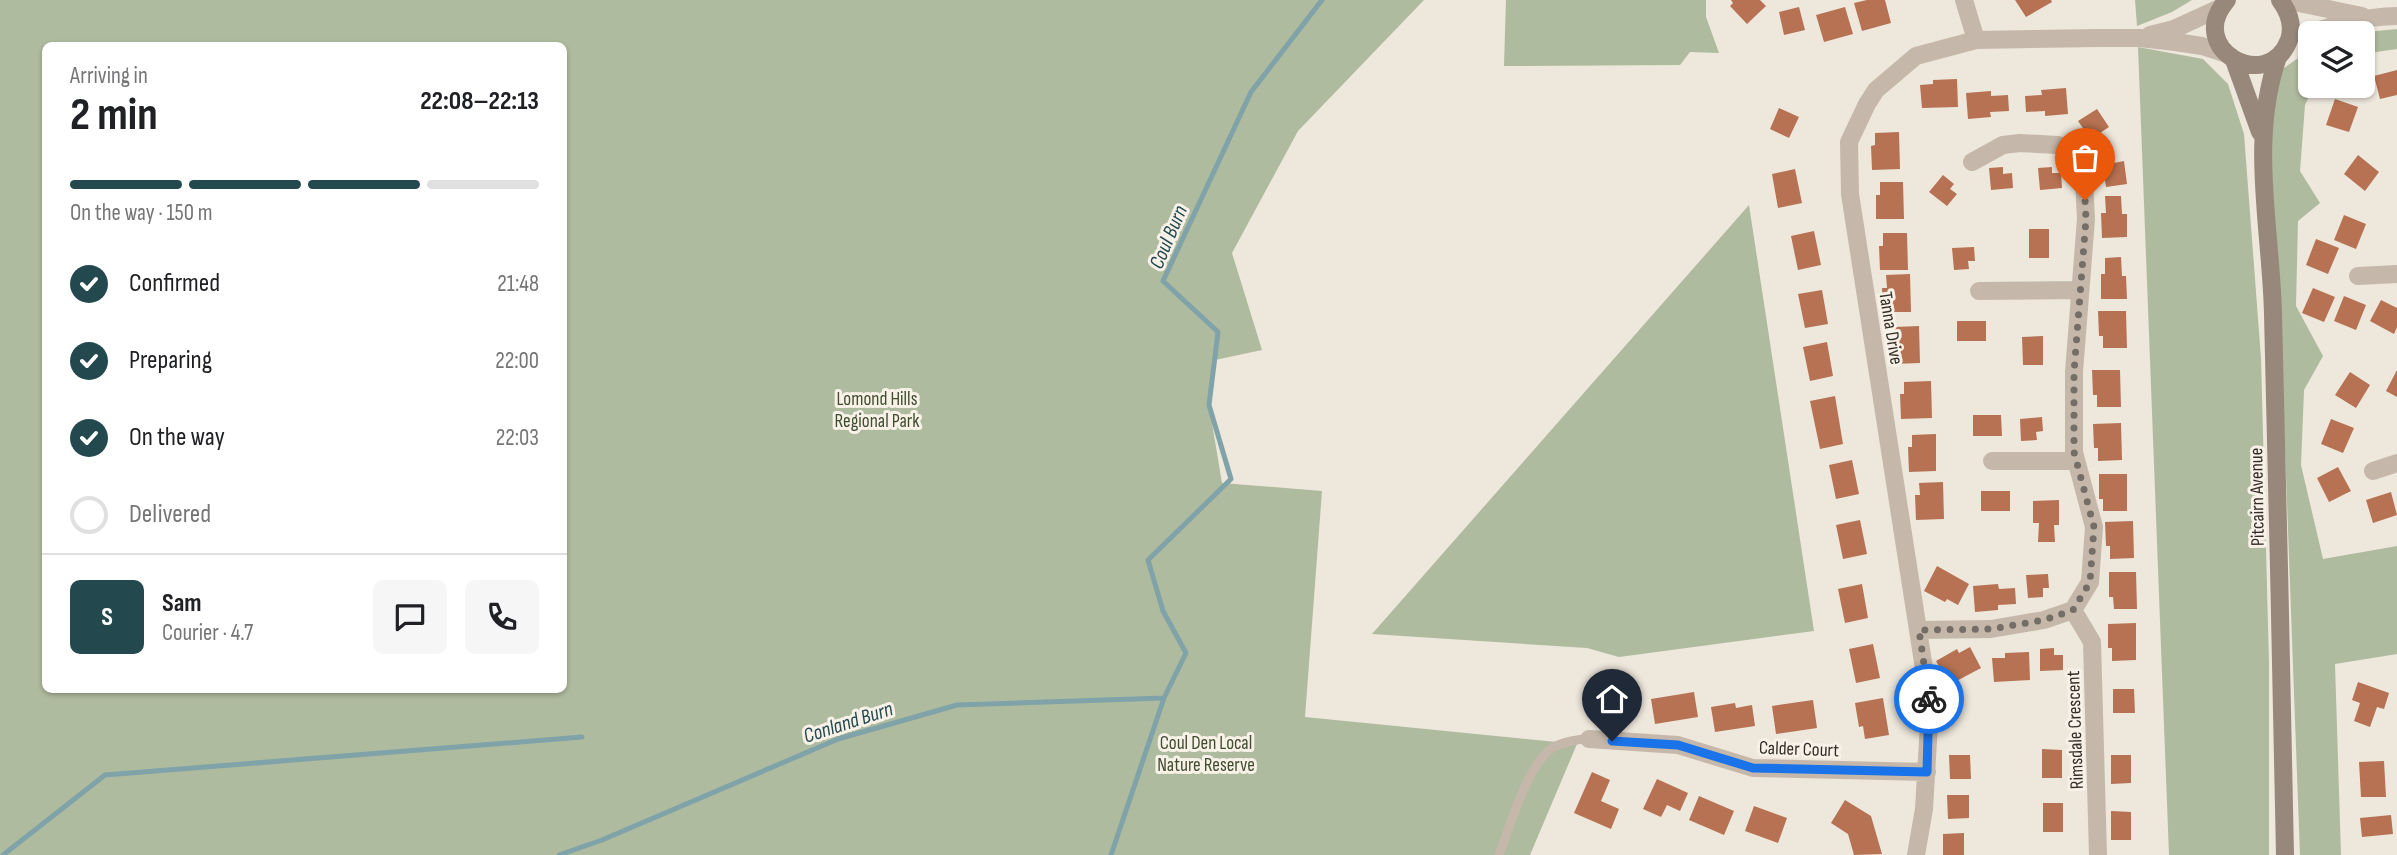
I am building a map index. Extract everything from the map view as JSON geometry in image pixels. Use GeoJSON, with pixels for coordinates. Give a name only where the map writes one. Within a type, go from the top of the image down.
{"type":"FeatureCollection","features":[{"type":"Feature","properties":{"kind":"street"},"geometry":{"type":"LineString","coordinates":[[1964,0],[1976,40]]}},
{"type":"Feature","properties":{"kind":"street"},"geometry":{"type":"LineString","coordinates":[[2282,0],[2369,17]]}},
{"type":"Feature","properties":{"kind":"street","name":"Pitcairn Avenue"},"geometry":{"type":"LineString","coordinates":[[2282,0],[2288,11],[2291,36],[2269,82],[2262,138],[2273,309],[2285,855]]}},
{"type":"Feature","properties":{"kind":"street","name":"Tanna Drive"},"geometry":{"type":"LineString","coordinates":[[2140,38],[2174,29],[2224,3]]}},
{"type":"Feature","properties":{"kind":"street","name":"Pitcairn Avenue"},"geometry":{"type":"LineString","coordinates":[[2224,3],[2215,25],[2216,38],[2231,57],[2262,138]]}},
{"type":"Feature","properties":{"kind":"street"},"geometry":{"type":"LineString","coordinates":[[2352,21],[2397,16]]}},
{"type":"Feature","properties":{"kind":"street","name":"Tanna Drive"},"geometry":{"type":"LineString","coordinates":[[1916,855],[1924,809],[1930,707],[1850,194],[1849,142],[1876,90],[1916,56],[1976,40],[2140,38],[2202,46],[2231,57]]}},
{"type":"Feature","properties":{"kind":"street"},"geometry":{"type":"LineString","coordinates":[[2231,57],[2255,65],[2267,63],[2298,42]]}},
{"type":"Feature","properties":{"kind":"street"},"geometry":{"type":"LineString","coordinates":[[1919,630],[1991,629],[2044,620],[2073,610],[2090,582],[2094,527],[2074,452],[2074,372],[2086,219],[2082,162],[2073,150],[2058,145],[2020,143],[2003,145],[1972,162]]}},
{"type":"Feature","properties":{"kind":"street"},"geometry":{"type":"LineString","coordinates":[[2358,276],[2397,274]]}},
{"type":"Feature","properties":{"kind":"street"},"geometry":{"type":"LineString","coordinates":[[1979,291],[2080,290]]}},
{"type":"Feature","properties":{"kind":"street"},"geometry":{"type":"LineString","coordinates":[[1992,461],[2076,461]]}},
{"type":"Feature","properties":{"kind":"street"},"geometry":{"type":"LineString","coordinates":[[2373,471],[2397,463]]}},
{"type":"Feature","properties":{"kind":"street","name":"Rimsdale Crescent"},"geometry":{"type":"LineString","coordinates":[[2073,610],[2092,642],[2098,855]]}},
{"type":"Feature","properties":{"kind":"street","name":"Calder Court"},"geometry":{"type":"LineString","coordinates":[[1589,739],[1678,745],[1753,768],[1927,772]]}},
{"type":"Feature","properties":{"kind":"lane"},"geometry":{"type":"LineString","coordinates":[[1499,855],[1530,776],[1552,749],[1578,739],[1589,739]]}},
{"type":"Feature","properties":{"kind":"green space","name":"Lomond Hills Regional Park"},"geometry":{"type":"Polygon","coordinates":[[[0,0],[1424,0],[1298,131],[1232,253],[1262,350],[1215,360],[1209,405],[1222,483],[1322,491],[1305,717],[1577,744],[1530,855],[0,855],[0,0]]]}},
{"type":"Feature","properties":{"kind":"green space"},"geometry":{"type":"Polygon","coordinates":[[[1506,0],[1706,0],[1706,17],[1719,53],[1690,52],[1680,65],[1504,66],[1506,0]]]}},
{"type":"Feature","properties":{"kind":"green space"},"geometry":{"type":"Polygon","coordinates":[[[2135,0],[2192,0],[2172,12],[2137,26],[2135,0]]]}},
{"type":"Feature","properties":{"kind":"green space"},"geometry":{"type":"Polygon","coordinates":[[[2397,29],[2397,49],[2375,52],[2375,31],[2397,29]]]}},
{"type":"Feature","properties":{"kind":"green space"},"geometry":{"type":"Polygon","coordinates":[[[2138,47],[2203,59],[2228,84],[2244,134],[2261,358],[2269,663],[2269,855],[2169,855],[2138,47]]]}},
{"type":"Feature","properties":{"kind":"green space"},"geometry":{"type":"Polygon","coordinates":[[[2298,58],[2298,98],[2308,98],[2305,105],[2300,171],[2320,203],[2298,221],[2296,306],[2323,356],[2304,390],[2301,465],[2323,559],[2397,546],[2397,654],[2335,664],[2341,855],[2300,855],[2281,341],[2270,136],[2278,72],[2298,58]]]}},
{"type":"Feature","properties":{"kind":"green space"},"geometry":{"type":"Polygon","coordinates":[[[1749,205],[1814,631],[1619,657],[1587,648],[1372,634],[1749,205]]]}},
{"type":"Feature","properties":{"kind":"building"},"geometry":{"type":"Polygon","coordinates":[[[1731,0],[1760,0],[1766,6],[1747,24],[1730,6],[1733,3],[1731,0]]]}},
{"type":"Feature","properties":{"kind":"building"},"geometry":{"type":"Polygon","coordinates":[[[1885,0],[1891,23],[1862,31],[1854,3],[1885,0]]]}},
{"type":"Feature","properties":{"kind":"building"},"geometry":{"type":"Polygon","coordinates":[[[2015,0],[2051,0],[2052,2],[2026,17],[2015,0]]]}},
{"type":"Feature","properties":{"kind":"building"},"geometry":{"type":"Polygon","coordinates":[[[1799,7],[1805,30],[1784,35],[1779,12],[1799,7]]]}},
{"type":"Feature","properties":{"kind":"building"},"geometry":{"type":"Polygon","coordinates":[[[1845,7],[1853,34],[1824,42],[1816,15],[1845,7]]]}},
{"type":"Feature","properties":{"kind":"building"},"geometry":{"type":"Polygon","coordinates":[[[2397,70],[2397,95],[2380,99],[2375,76],[2397,70]]]}},
{"type":"Feature","properties":{"kind":"building"},"geometry":{"type":"Polygon","coordinates":[[[1957,79],[1958,107],[1922,108],[1920,85],[1933,84],[1933,80],[1957,79]]]}},
{"type":"Feature","properties":{"kind":"building"},"geometry":{"type":"Polygon","coordinates":[[[2066,88],[2068,114],[2045,116],[2045,111],[2026,112],[2025,96],[2042,95],[2041,90],[2066,88]]]}},
{"type":"Feature","properties":{"kind":"building"},"geometry":{"type":"Polygon","coordinates":[[[1991,91],[1991,96],[2008,95],[2009,111],[1990,112],[1991,117],[1968,119],[1966,93],[1991,91]]]}},
{"type":"Feature","properties":{"kind":"building"},"geometry":{"type":"Polygon","coordinates":[[[2335,99],[2358,107],[2349,132],[2326,125],[2335,99]]]}},
{"type":"Feature","properties":{"kind":"building"},"geometry":{"type":"Polygon","coordinates":[[[1779,108],[1799,117],[1789,138],[1770,129],[1779,108]]]}},
{"type":"Feature","properties":{"kind":"building"},"geometry":{"type":"Polygon","coordinates":[[[2097,109],[2109,127],[2097,135],[2094,129],[2087,134],[2078,121],[2097,109]]]}},
{"type":"Feature","properties":{"kind":"building"},"geometry":{"type":"Polygon","coordinates":[[[1899,132],[1900,169],[1872,170],[1871,146],[1875,145],[1875,133],[1899,132]]]}},
{"type":"Feature","properties":{"kind":"building"},"geometry":{"type":"Polygon","coordinates":[[[2358,155],[2379,172],[2365,191],[2344,174],[2358,155]]]}},
{"type":"Feature","properties":{"kind":"building"},"geometry":{"type":"Polygon","coordinates":[[[2124,161],[2127,184],[2106,187],[2104,173],[2110,172],[2109,164],[2124,161]]]}},
{"type":"Feature","properties":{"kind":"building"},"geometry":{"type":"Polygon","coordinates":[[[2003,167],[2003,174],[2012,173],[2013,188],[1991,190],[1989,168],[2003,167]]]}},
{"type":"Feature","properties":{"kind":"building"},"geometry":{"type":"Polygon","coordinates":[[[2052,167],[2052,173],[2061,173],[2062,188],[2040,190],[2038,168],[2052,167]]]}},
{"type":"Feature","properties":{"kind":"building"},"geometry":{"type":"Polygon","coordinates":[[[1795,169],[1802,203],[1778,208],[1772,174],[1795,169]]]}},
{"type":"Feature","properties":{"kind":"building"},"geometry":{"type":"Polygon","coordinates":[[[1943,175],[1954,184],[1950,189],[1957,194],[1947,206],[1929,192],[1943,175]]]}},
{"type":"Feature","properties":{"kind":"building"},"geometry":{"type":"Polygon","coordinates":[[[1880,182],[1903,182],[1904,219],[1876,219],[1876,195],[1880,195],[1880,182]]]}},
{"type":"Feature","properties":{"kind":"building"},"geometry":{"type":"Polygon","coordinates":[[[2105,196],[2121,196],[2122,214],[2127,214],[2127,237],[2102,238],[2101,213],[2106,213],[2105,196]]]}},
{"type":"Feature","properties":{"kind":"building"},"geometry":{"type":"Polygon","coordinates":[[[2344,215],[2366,224],[2356,249],[2334,240],[2344,215]]]}},
{"type":"Feature","properties":{"kind":"building"},"geometry":{"type":"Polygon","coordinates":[[[2029,229],[2049,229],[2049,258],[2029,258],[2029,229]]]}},
{"type":"Feature","properties":{"kind":"building"},"geometry":{"type":"Polygon","coordinates":[[[1814,231],[1821,265],[1798,270],[1791,236],[1814,231]]]}},
{"type":"Feature","properties":{"kind":"building"},"geometry":{"type":"Polygon","coordinates":[[[1883,233],[1907,233],[1908,270],[1880,270],[1879,246],[1883,246],[1883,233]]]}},
{"type":"Feature","properties":{"kind":"building"},"geometry":{"type":"Polygon","coordinates":[[[2316,239],[2339,248],[2328,274],[2306,265],[2316,239]]]}},
{"type":"Feature","properties":{"kind":"building"},"geometry":{"type":"Polygon","coordinates":[[[1974,247],[1975,261],[1968,261],[1969,269],[1954,270],[1952,248],[1974,247]]]}},
{"type":"Feature","properties":{"kind":"building"},"geometry":{"type":"Polygon","coordinates":[[[2121,257],[2122,276],[2126,276],[2127,299],[2101,299],[2101,274],[2105,274],[2105,258],[2121,257]]]}},
{"type":"Feature","properties":{"kind":"building"},"geometry":{"type":"Polygon","coordinates":[[[1910,274],[1911,312],[1883,312],[1882,288],[1887,288],[1886,275],[1910,274]]]}},
{"type":"Feature","properties":{"kind":"building"},"geometry":{"type":"Polygon","coordinates":[[[2313,288],[2335,297],[2324,322],[2302,313],[2313,288]]]}},
{"type":"Feature","properties":{"kind":"building"},"geometry":{"type":"Polygon","coordinates":[[[1822,290],[1828,324],[1805,328],[1798,294],[1822,290]]]}},
{"type":"Feature","properties":{"kind":"building"},"geometry":{"type":"Polygon","coordinates":[[[2344,296],[2366,305],[2356,330],[2334,321],[2344,296]]]}},
{"type":"Feature","properties":{"kind":"building"},"geometry":{"type":"Polygon","coordinates":[[[2381,300],[2397,308],[2397,327],[2394,334],[2370,321],[2381,300]]]}},
{"type":"Feature","properties":{"kind":"building"},"geometry":{"type":"Polygon","coordinates":[[[2098,311],[2126,311],[2127,348],[2103,348],[2103,336],[2099,336],[2098,311]]]}},
{"type":"Feature","properties":{"kind":"building"},"geometry":{"type":"Polygon","coordinates":[[[1957,321],[1986,321],[1986,341],[1957,341],[1957,321]]]}},
{"type":"Feature","properties":{"kind":"building"},"geometry":{"type":"Polygon","coordinates":[[[1919,326],[1920,363],[1892,364],[1895,327],[1919,326]]]}},
{"type":"Feature","properties":{"kind":"building"},"geometry":{"type":"Polygon","coordinates":[[[2043,336],[2043,365],[2023,365],[2022,337],[2043,336]]]}},
{"type":"Feature","properties":{"kind":"building"},"geometry":{"type":"Polygon","coordinates":[[[1827,342],[1833,376],[1810,381],[1803,347],[1827,342]]]}},
{"type":"Feature","properties":{"kind":"building"},"geometry":{"type":"Polygon","coordinates":[[[2092,370],[2120,370],[2121,407],[2097,407],[2097,395],[2093,395],[2092,370]]]}},
{"type":"Feature","properties":{"kind":"building"},"geometry":{"type":"Polygon","coordinates":[[[2397,370],[2397,397],[2386,391],[2397,370]]]}},
{"type":"Feature","properties":{"kind":"building"},"geometry":{"type":"Polygon","coordinates":[[[2350,372],[2370,385],[2356,408],[2335,395],[2350,372]]]}},
{"type":"Feature","properties":{"kind":"building"},"geometry":{"type":"Polygon","coordinates":[[[1931,381],[1932,418],[1901,419],[1900,394],[1904,394],[1904,382],[1931,381]]]}},
{"type":"Feature","properties":{"kind":"building"},"geometry":{"type":"Polygon","coordinates":[[[1835,396],[1843,444],[1820,449],[1810,401],[1835,396]]]}},
{"type":"Feature","properties":{"kind":"building"},"geometry":{"type":"Polygon","coordinates":[[[1973,415],[2001,415],[2002,436],[1973,436],[1973,415]]]}},
{"type":"Feature","properties":{"kind":"building"},"geometry":{"type":"Polygon","coordinates":[[[2042,417],[2043,431],[2036,432],[2037,440],[2021,441],[2020,419],[2042,417]]]}},
{"type":"Feature","properties":{"kind":"building"},"geometry":{"type":"Polygon","coordinates":[[[2331,419],[2354,428],[2343,453],[2321,444],[2331,419]]]}},
{"type":"Feature","properties":{"kind":"building"},"geometry":{"type":"Polygon","coordinates":[[[2121,423],[2122,460],[2098,461],[2098,448],[2094,448],[2093,424],[2121,423]]]}},
{"type":"Feature","properties":{"kind":"building"},"geometry":{"type":"Polygon","coordinates":[[[1936,434],[1936,471],[1909,472],[1908,447],[1912,447],[1912,435],[1936,434]]]}},
{"type":"Feature","properties":{"kind":"building"},"geometry":{"type":"Polygon","coordinates":[[[1852,460],[1859,494],[1836,499],[1829,465],[1852,460]]]}},
{"type":"Feature","properties":{"kind":"building"},"geometry":{"type":"Polygon","coordinates":[[[2338,467],[2351,491],[2329,502],[2317,478],[2338,467]]]}},
{"type":"Feature","properties":{"kind":"building"},"geometry":{"type":"Polygon","coordinates":[[[2099,474],[2127,474],[2127,511],[2103,511],[2103,499],[2099,499],[2099,474]]]}},
{"type":"Feature","properties":{"kind":"building"},"geometry":{"type":"Polygon","coordinates":[[[1943,482],[1944,519],[1916,520],[1915,495],[1920,495],[1919,483],[1943,482]]]}},
{"type":"Feature","properties":{"kind":"building"},"geometry":{"type":"Polygon","coordinates":[[[1981,491],[2010,491],[2010,511],[1981,511],[1981,491]]]}},
{"type":"Feature","properties":{"kind":"building"},"geometry":{"type":"Polygon","coordinates":[[[2391,492],[2397,515],[2373,523],[2366,500],[2391,492]]]}},
{"type":"Feature","properties":{"kind":"building"},"geometry":{"type":"Polygon","coordinates":[[[2059,500],[2059,525],[2054,525],[2055,542],[2038,542],[2039,523],[2033,523],[2033,501],[2059,500]]]}},
{"type":"Feature","properties":{"kind":"building"},"geometry":{"type":"Polygon","coordinates":[[[1860,520],[1867,554],[1843,559],[1836,525],[1860,520]]]}},
{"type":"Feature","properties":{"kind":"building"},"geometry":{"type":"Polygon","coordinates":[[[2133,521],[2134,558],[2110,559],[2110,546],[2106,546],[2105,522],[2133,521]]]}},
{"type":"Feature","properties":{"kind":"building"},"geometry":{"type":"Polygon","coordinates":[[[1937,566],[1969,584],[1958,605],[1947,599],[1945,602],[1924,591],[1937,566]]]}},
{"type":"Feature","properties":{"kind":"building"},"geometry":{"type":"Polygon","coordinates":[[[2109,572],[2136,572],[2137,609],[2114,609],[2113,597],[2109,597],[2109,572]]]}},
{"type":"Feature","properties":{"kind":"building"},"geometry":{"type":"Polygon","coordinates":[[[2048,574],[2049,588],[2043,588],[2043,597],[2028,598],[2026,575],[2048,574]]]}},
{"type":"Feature","properties":{"kind":"building"},"geometry":{"type":"Polygon","coordinates":[[[1862,584],[1868,618],[1845,623],[1838,589],[1862,584]]]}},
{"type":"Feature","properties":{"kind":"building"},"geometry":{"type":"Polygon","coordinates":[[[1998,584],[1999,589],[2015,588],[2016,604],[1998,605],[1998,610],[1975,612],[1973,586],[1998,584]]]}},
{"type":"Feature","properties":{"kind":"building"},"geometry":{"type":"Polygon","coordinates":[[[2136,623],[2136,660],[2112,661],[2112,648],[2108,648],[2108,624],[2136,623]]]}},
{"type":"Feature","properties":{"kind":"building"},"geometry":{"type":"Polygon","coordinates":[[[1873,644],[1880,678],[1856,683],[1849,649],[1873,644]]]}},
{"type":"Feature","properties":{"kind":"building"},"geometry":{"type":"Polygon","coordinates":[[[1970,647],[1981,668],[1949,685],[1936,661],[1957,649],[1959,653],[1970,647]]]}},
{"type":"Feature","properties":{"kind":"building"},"geometry":{"type":"Polygon","coordinates":[[[2054,648],[2054,655],[2063,655],[2063,670],[2040,671],[2040,649],[2054,648]]]}},
{"type":"Feature","properties":{"kind":"building"},"geometry":{"type":"Polygon","coordinates":[[[2029,652],[2030,680],[1994,682],[1992,658],[2005,658],[2005,653],[2029,652]]]}},
{"type":"Feature","properties":{"kind":"building"},"geometry":{"type":"Polygon","coordinates":[[[2358,682],[2389,693],[2384,709],[2377,707],[2370,727],[2354,721],[2360,703],[2352,700],[2358,682]]]}},
{"type":"Feature","properties":{"kind":"building"},"geometry":{"type":"Polygon","coordinates":[[[2113,689],[2134,689],[2135,713],[2113,713],[2113,689]]]}},
{"type":"Feature","properties":{"kind":"building"},"geometry":{"type":"Polygon","coordinates":[[[1694,692],[1698,717],[1655,724],[1651,699],[1694,692]]]}},
{"type":"Feature","properties":{"kind":"building"},"geometry":{"type":"Polygon","coordinates":[[[1883,698],[1889,735],[1865,739],[1863,726],[1859,727],[1855,703],[1883,698]]]}},
{"type":"Feature","properties":{"kind":"building"},"geometry":{"type":"Polygon","coordinates":[[[1813,700],[1817,728],[1776,734],[1772,706],[1813,700]]]}},
{"type":"Feature","properties":{"kind":"building"},"geometry":{"type":"Polygon","coordinates":[[[1735,703],[1736,708],[1752,705],[1755,726],[1715,732],[1711,707],[1735,703]]]}},
{"type":"Feature","properties":{"kind":"building"},"geometry":{"type":"Polygon","coordinates":[[[2042,749],[2062,750],[2062,778],[2042,778],[2042,749]]]}},
{"type":"Feature","properties":{"kind":"building"},"geometry":{"type":"Polygon","coordinates":[[[1949,755],[1970,755],[1971,779],[1950,779],[1949,755]]]}},
{"type":"Feature","properties":{"kind":"building"},"geometry":{"type":"Polygon","coordinates":[[[2111,755],[2131,755],[2131,783],[2111,784],[2111,755]]]}},
{"type":"Feature","properties":{"kind":"building"},"geometry":{"type":"Polygon","coordinates":[[[2384,761],[2386,797],[2361,797],[2359,762],[2384,761]]]}},
{"type":"Feature","properties":{"kind":"building"},"geometry":{"type":"Polygon","coordinates":[[[1592,772],[1610,780],[1601,801],[1619,809],[1611,829],[1574,813],[1592,772]]]}},
{"type":"Feature","properties":{"kind":"building"},"geometry":{"type":"Polygon","coordinates":[[[1657,779],[1688,793],[1680,811],[1667,805],[1661,817],[1643,809],[1657,779]]]}},
{"type":"Feature","properties":{"kind":"building"},"geometry":{"type":"Polygon","coordinates":[[[1947,795],[1969,795],[1969,818],[1948,819],[1947,795]]]}},
{"type":"Feature","properties":{"kind":"building"},"geometry":{"type":"Polygon","coordinates":[[[1699,796],[1734,811],[1724,835],[1689,820],[1699,796]]]}},
{"type":"Feature","properties":{"kind":"building"},"geometry":{"type":"Polygon","coordinates":[[[1845,800],[1871,816],[1882,854],[1854,855],[1848,834],[1831,823],[1845,800]]]}},
{"type":"Feature","properties":{"kind":"building"},"geometry":{"type":"Polygon","coordinates":[[[2043,803],[2063,803],[2063,832],[2043,832],[2043,803]]]}},
{"type":"Feature","properties":{"kind":"building"},"geometry":{"type":"Polygon","coordinates":[[[1754,806],[1787,818],[1778,843],[1745,831],[1754,806]]]}},
{"type":"Feature","properties":{"kind":"building"},"geometry":{"type":"Polygon","coordinates":[[[2111,811],[2131,812],[2131,840],[2111,840],[2111,811]]]}},
{"type":"Feature","properties":{"kind":"building"},"geometry":{"type":"Polygon","coordinates":[[[2391,815],[2393,834],[2362,837],[2360,818],[2391,815]]]}},
{"type":"Feature","properties":{"kind":"building"},"geometry":{"type":"Polygon","coordinates":[[[1964,833],[1964,855],[1943,855],[1943,834],[1964,833]]]}},
{"type":"Feature","properties":{"kind":"waterway","name":"Coul Burn"},"geometry":{"type":"LineString","coordinates":[[1111,855],[1164,698],[1186,653],[1163,611],[1148,560],[1231,479],[1209,405],[1218,332],[1163,281],[1251,92],[1322,0]]}},
{"type":"Feature","properties":{"kind":"waterway","name":"Conland Burn"},"geometry":{"type":"LineString","coordinates":[[559,855],[602,840],[838,739],[957,705],[1164,698]]}},
{"type":"Feature","properties":{"kind":"waterway"},"geometry":{"type":"LineString","coordinates":[[3,855],[105,775],[582,737]]}},
{"type":"Feature","properties":{"kind":"way so far"},"geometry":{"type":"LineString","coordinates":[[1929,699],[1919,630],[1991,629],[2044,620],[2073,610],[2090,582],[2094,527],[2074,452],[2074,372],[2086,219],[2085,200]]}},
{"type":"Feature","properties":{"kind":"route"},"geometry":{"type":"LineString","coordinates":[[1612,741],[1678,745],[1753,768],[1927,772],[1929,699]]}},
{"type":"Feature","properties":{"kind":"park label","name":"Coul Den Local Nature Reserve"},"geometry":{"type":"Point","coordinates":[1206,753]}}]}
